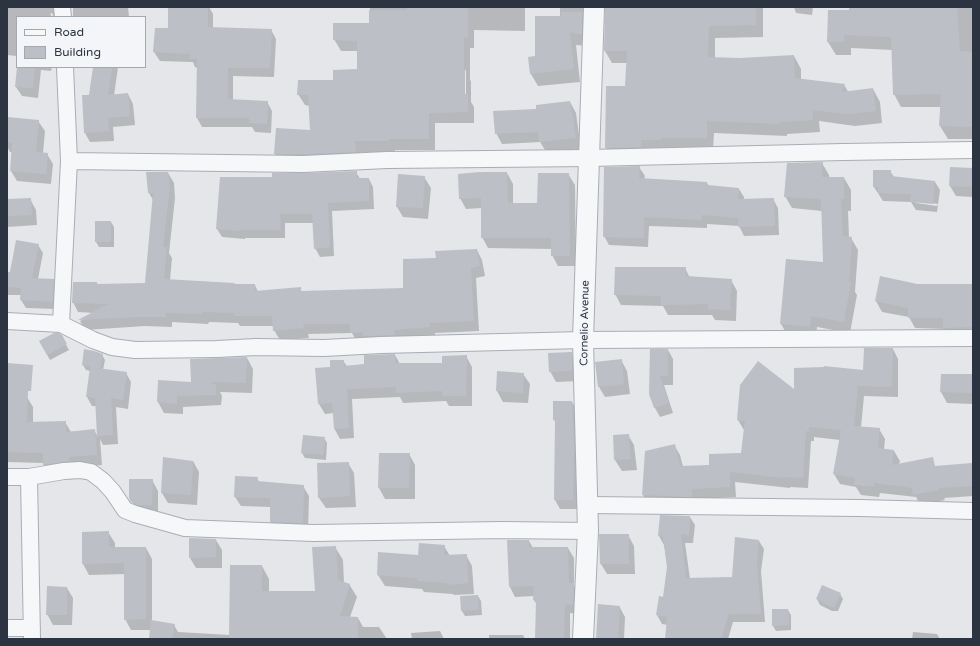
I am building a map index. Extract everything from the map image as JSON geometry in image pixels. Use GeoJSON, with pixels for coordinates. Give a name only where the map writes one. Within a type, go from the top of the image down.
{"type":"FeatureCollection","features":[{"type":"Feature","properties":{"kind":"street","name":"Cornelio Avenue"},"geometry":{"type":"LineString","coordinates":[[583,639],[588,505],[583,340],[594,7]]}},
{"type":"Feature","properties":{"kind":"street"},"geometry":{"type":"LineString","coordinates":[[60,324],[69,161],[65,68]]}},
{"type":"Feature","properties":{"kind":"street"},"geometry":{"type":"LineString","coordinates":[[69,161],[303,164],[387,160],[589,158],[973,150]]}},
{"type":"Feature","properties":{"kind":"street"},"geometry":{"type":"LineString","coordinates":[[7,321],[60,324],[93,340],[112,347],[135,350],[256,347],[324,348],[380,345],[583,340],[973,338]]}},
{"type":"Feature","properties":{"kind":"street"},"geometry":{"type":"LineString","coordinates":[[7,477],[29,477],[80,470],[91,472],[103,481],[113,492],[125,510],[185,528],[313,532],[502,530],[588,531]]}},
{"type":"Feature","properties":{"kind":"street"},"geometry":{"type":"LineString","coordinates":[[7,628],[32,634],[29,477]]}},
{"type":"Feature","properties":{"kind":"street"},"geometry":{"type":"LineString","coordinates":[[588,505],[867,508],[973,511]]}},
{"type":"Feature","properties":{"kind":"building"},"geometry":{"type":"Polygon","coordinates":[[[168,7],[208,7],[208,27],[272,29],[270,68],[228,68],[228,99],[268,101],[267,124],[249,123],[249,118],[196,118],[197,59],[189,59],[190,54],[153,52],[155,28],[168,28],[168,7]]]}},
{"type":"Feature","properties":{"kind":"building"},"geometry":{"type":"Polygon","coordinates":[[[407,7],[468,7],[468,37],[464,37],[464,69],[465,94],[468,94],[468,112],[429,113],[429,139],[355,141],[356,152],[274,154],[276,128],[310,130],[308,95],[297,95],[298,80],[333,80],[333,70],[357,69],[357,41],[333,40],[333,23],[369,23],[369,10],[407,10],[407,7]]]}},
{"type":"Feature","properties":{"kind":"building"},"geometry":{"type":"Polygon","coordinates":[[[605,7],[756,7],[756,25],[709,26],[708,57],[740,58],[794,55],[795,78],[845,84],[842,92],[873,88],[876,111],[848,114],[813,110],[813,120],[780,122],[780,124],[707,121],[707,138],[661,138],[661,140],[641,140],[641,147],[605,148],[606,86],[625,86],[627,51],[604,51],[605,7]]]}},
{"type":"Feature","properties":{"kind":"building"},"geometry":{"type":"Polygon","coordinates":[[[849,7],[957,7],[960,51],[973,52],[973,127],[939,126],[941,94],[893,95],[891,37],[844,35],[844,42],[827,42],[828,10],[849,10],[849,7]]]}},
{"type":"Feature","properties":{"kind":"building"},"geometry":{"type":"Polygon","coordinates":[[[561,12],[582,12],[582,34],[570,33],[574,69],[530,74],[528,57],[535,56],[535,16],[561,16],[561,12]]]}},
{"type":"Feature","properties":{"kind":"building"},"geometry":{"type":"Polygon","coordinates":[[[17,68],[35,68],[33,88],[15,87],[17,68]]]}},
{"type":"Feature","properties":{"kind":"building"},"geometry":{"type":"Polygon","coordinates":[[[93,68],[112,68],[108,95],[128,93],[130,116],[108,118],[109,131],[84,133],[82,95],[89,95],[93,68]]]}},
{"type":"Feature","properties":{"kind":"building"},"geometry":{"type":"Polygon","coordinates":[[[570,101],[576,138],[539,142],[538,132],[495,134],[493,111],[536,109],[536,105],[570,101]]]}},
{"type":"Feature","properties":{"kind":"building"},"geometry":{"type":"Polygon","coordinates":[[[7,117],[39,120],[36,152],[48,153],[46,174],[10,171],[12,143],[7,142],[7,117]]]}},
{"type":"Feature","properties":{"kind":"building"},"geometry":{"type":"Polygon","coordinates":[[[823,162],[822,177],[844,177],[844,199],[841,199],[843,236],[852,237],[849,282],[851,282],[844,322],[811,316],[810,327],[780,324],[786,259],[823,262],[821,199],[784,197],[787,163],[823,162]]]}},
{"type":"Feature","properties":{"kind":"building"},"geometry":{"type":"Polygon","coordinates":[[[640,166],[639,178],[707,182],[707,185],[739,188],[738,199],[774,198],[775,226],[738,227],[738,218],[702,215],[702,220],[644,217],[644,238],[603,237],[604,167],[640,166]]]}},
{"type":"Feature","properties":{"kind":"building"},"geometry":{"type":"Polygon","coordinates":[[[950,167],[973,168],[973,187],[949,186],[950,167]]]}},
{"type":"Feature","properties":{"kind":"building"},"geometry":{"type":"Polygon","coordinates":[[[873,170],[891,170],[891,176],[935,181],[933,204],[910,202],[911,194],[878,193],[878,187],[873,187],[873,170]]]}},
{"type":"Feature","properties":{"kind":"building"},"geometry":{"type":"Polygon","coordinates":[[[357,171],[357,178],[369,178],[369,201],[328,203],[330,247],[314,249],[312,214],[280,214],[281,230],[240,231],[216,229],[220,177],[272,177],[272,173],[357,171]]]}},
{"type":"Feature","properties":{"kind":"building"},"geometry":{"type":"Polygon","coordinates":[[[146,172],[168,172],[170,187],[163,247],[167,247],[164,279],[255,284],[255,291],[301,287],[301,291],[403,288],[403,259],[436,258],[435,251],[477,249],[480,266],[471,268],[474,321],[430,323],[430,327],[394,330],[395,335],[363,336],[363,332],[350,333],[350,324],[303,324],[304,328],[273,331],[272,316],[234,316],[234,313],[166,313],[166,317],[78,320],[108,304],[72,303],[73,282],[97,282],[97,284],[145,283],[153,193],[148,193],[146,172]]]}},
{"type":"Feature","properties":{"kind":"building"},"geometry":{"type":"Polygon","coordinates":[[[507,172],[508,203],[537,203],[538,173],[569,173],[570,256],[551,256],[551,238],[481,238],[481,198],[459,199],[458,174],[507,172]]]}},
{"type":"Feature","properties":{"kind":"building"},"geometry":{"type":"Polygon","coordinates":[[[398,174],[425,176],[423,208],[396,207],[398,174]]]}},
{"type":"Feature","properties":{"kind":"building"},"geometry":{"type":"Polygon","coordinates":[[[31,198],[32,215],[7,216],[7,199],[31,198]]]}},
{"type":"Feature","properties":{"kind":"building"},"geometry":{"type":"Polygon","coordinates":[[[95,221],[111,221],[111,242],[95,242],[95,221]]]}},
{"type":"Feature","properties":{"kind":"building"},"geometry":{"type":"Polygon","coordinates":[[[16,240],[39,244],[32,278],[54,279],[53,302],[20,300],[21,288],[7,287],[7,272],[10,272],[16,240]]]}},
{"type":"Feature","properties":{"kind":"building"},"geometry":{"type":"Polygon","coordinates":[[[615,267],[686,267],[686,276],[732,279],[730,310],[708,309],[708,304],[661,305],[661,296],[614,295],[615,267]]]}},
{"type":"Feature","properties":{"kind":"building"},"geometry":{"type":"Polygon","coordinates":[[[880,276],[917,284],[973,284],[973,327],[943,328],[943,318],[908,318],[908,308],[875,301],[880,276]]]}},
{"type":"Feature","properties":{"kind":"building"},"geometry":{"type":"Polygon","coordinates":[[[54,333],[59,333],[62,335],[67,344],[47,355],[39,341],[54,333]]]}},
{"type":"Feature","properties":{"kind":"building"},"geometry":{"type":"Polygon","coordinates":[[[864,348],[893,348],[892,387],[858,386],[854,426],[880,428],[878,448],[894,450],[892,465],[933,457],[935,466],[972,463],[973,486],[939,488],[939,490],[913,495],[912,488],[874,483],[874,487],[854,485],[855,478],[833,474],[841,430],[809,427],[809,431],[806,431],[803,478],[785,478],[730,472],[730,487],[692,489],[692,497],[642,495],[645,451],[675,444],[680,466],[709,465],[709,454],[741,453],[745,421],[737,420],[740,385],[758,361],[794,389],[794,368],[824,366],[863,370],[864,348]]]}},
{"type":"Feature","properties":{"kind":"building"},"geometry":{"type":"Polygon","coordinates":[[[84,349],[103,354],[100,369],[82,365],[84,349]]]}},
{"type":"Feature","properties":{"kind":"building"},"geometry":{"type":"Polygon","coordinates":[[[650,349],[668,349],[668,376],[660,376],[669,403],[654,408],[649,394],[650,349]]]}},
{"type":"Feature","properties":{"kind":"building"},"geometry":{"type":"Polygon","coordinates":[[[572,352],[572,371],[549,372],[548,353],[572,352]]]}},
{"type":"Feature","properties":{"kind":"building"},"geometry":{"type":"Polygon","coordinates":[[[395,354],[395,363],[442,363],[442,356],[467,355],[466,396],[442,396],[442,391],[396,393],[396,387],[347,389],[349,428],[334,429],[332,403],[318,404],[315,368],[330,367],[330,360],[344,360],[344,366],[364,364],[364,355],[395,354]]]}},
{"type":"Feature","properties":{"kind":"building"},"geometry":{"type":"Polygon","coordinates":[[[247,357],[246,383],[212,382],[212,384],[216,384],[216,395],[177,396],[177,404],[157,402],[158,380],[191,382],[190,359],[247,357]]]}},
{"type":"Feature","properties":{"kind":"building"},"geometry":{"type":"Polygon","coordinates":[[[622,359],[624,384],[598,387],[595,362],[622,359]]]}},
{"type":"Feature","properties":{"kind":"building"},"geometry":{"type":"Polygon","coordinates":[[[7,363],[33,365],[31,391],[28,391],[27,422],[66,421],[66,432],[95,429],[97,455],[69,457],[69,461],[43,465],[43,453],[7,452],[7,363]]]}},
{"type":"Feature","properties":{"kind":"building"},"geometry":{"type":"Polygon","coordinates":[[[90,367],[127,372],[123,400],[111,398],[113,435],[97,436],[95,398],[86,397],[90,367]]]}},
{"type":"Feature","properties":{"kind":"building"},"geometry":{"type":"Polygon","coordinates":[[[497,371],[524,373],[523,393],[496,391],[497,371]]]}},
{"type":"Feature","properties":{"kind":"building"},"geometry":{"type":"Polygon","coordinates":[[[941,374],[973,374],[973,393],[940,392],[941,374]]]}},
{"type":"Feature","properties":{"kind":"building"},"geometry":{"type":"Polygon","coordinates":[[[553,401],[572,401],[574,449],[573,500],[554,500],[555,420],[553,420],[553,401]]]}},
{"type":"Feature","properties":{"kind":"building"},"geometry":{"type":"Polygon","coordinates":[[[629,434],[631,459],[614,460],[613,435],[629,434]]]}},
{"type":"Feature","properties":{"kind":"building"},"geometry":{"type":"Polygon","coordinates":[[[303,435],[325,437],[323,455],[301,453],[303,435]]]}},
{"type":"Feature","properties":{"kind":"building"},"geometry":{"type":"Polygon","coordinates":[[[379,453],[410,453],[409,488],[378,488],[379,453]]]}},
{"type":"Feature","properties":{"kind":"building"},"geometry":{"type":"Polygon","coordinates":[[[163,457],[193,461],[191,495],[161,493],[163,457]]]}},
{"type":"Feature","properties":{"kind":"building"},"geometry":{"type":"Polygon","coordinates":[[[349,462],[350,496],[318,498],[317,463],[349,462]]]}},
{"type":"Feature","properties":{"kind":"building"},"geometry":{"type":"Polygon","coordinates":[[[235,476],[258,477],[257,481],[304,485],[303,523],[270,522],[270,498],[234,497],[235,476]]]}},
{"type":"Feature","properties":{"kind":"building"},"geometry":{"type":"Polygon","coordinates":[[[129,479],[153,479],[152,505],[138,505],[131,502],[129,498],[129,479]]]}},
{"type":"Feature","properties":{"kind":"building"},"geometry":{"type":"Polygon","coordinates":[[[660,515],[690,516],[689,535],[681,534],[686,578],[732,577],[735,537],[759,540],[757,562],[761,614],[729,614],[721,639],[665,639],[667,617],[656,615],[659,596],[663,597],[667,567],[663,537],[658,536],[660,515]]]}},
{"type":"Feature","properties":{"kind":"building"},"geometry":{"type":"Polygon","coordinates":[[[109,531],[109,547],[146,547],[146,619],[124,620],[124,563],[82,564],[82,532],[109,531]]]}},
{"type":"Feature","properties":{"kind":"building"},"geometry":{"type":"Polygon","coordinates":[[[599,534],[629,534],[629,564],[600,564],[599,534]]]}},
{"type":"Feature","properties":{"kind":"building"},"geometry":{"type":"Polygon","coordinates":[[[189,538],[216,539],[216,557],[189,558],[189,538]]]}},
{"type":"Feature","properties":{"kind":"building"},"geometry":{"type":"Polygon","coordinates":[[[507,540],[529,540],[529,547],[568,547],[569,583],[574,583],[573,605],[565,604],[564,639],[535,639],[536,601],[533,600],[534,586],[509,587],[507,540]]]}},
{"type":"Feature","properties":{"kind":"building"},"geometry":{"type":"Polygon","coordinates":[[[419,543],[445,545],[444,555],[467,554],[468,583],[447,585],[447,583],[417,581],[417,578],[377,575],[378,552],[418,555],[419,543]]]}},
{"type":"Feature","properties":{"kind":"building"},"geometry":{"type":"Polygon","coordinates":[[[336,546],[338,580],[350,584],[340,616],[358,617],[358,639],[229,639],[230,565],[262,565],[262,591],[315,591],[312,547],[336,546]]]}},
{"type":"Feature","properties":{"kind":"building"},"geometry":{"type":"Polygon","coordinates":[[[822,585],[841,593],[834,608],[816,599],[822,585]]]}},
{"type":"Feature","properties":{"kind":"building"},"geometry":{"type":"Polygon","coordinates":[[[47,586],[67,587],[67,615],[46,615],[47,586]]]}},
{"type":"Feature","properties":{"kind":"building"},"geometry":{"type":"Polygon","coordinates":[[[478,595],[479,610],[461,611],[460,596],[478,595]]]}},
{"type":"Feature","properties":{"kind":"building"},"geometry":{"type":"Polygon","coordinates":[[[598,604],[620,606],[618,639],[596,639],[598,604]]]}},
{"type":"Feature","properties":{"kind":"building"},"geometry":{"type":"Polygon","coordinates":[[[772,609],[788,609],[789,625],[772,626],[772,609]]]}},
{"type":"Feature","properties":{"kind":"building"},"geometry":{"type":"Polygon","coordinates":[[[151,620],[175,624],[172,639],[149,639],[151,620]]]}}]}
